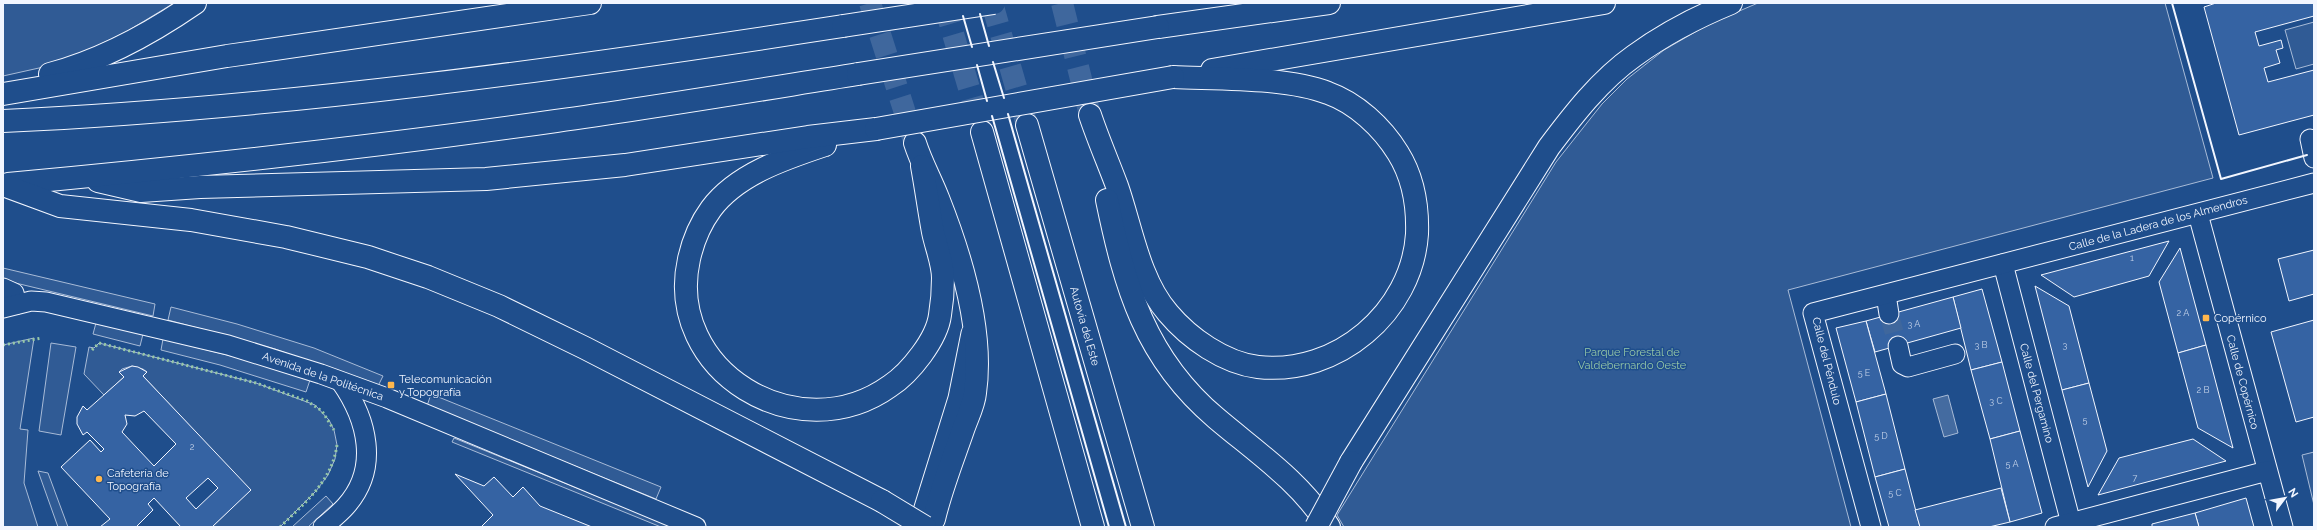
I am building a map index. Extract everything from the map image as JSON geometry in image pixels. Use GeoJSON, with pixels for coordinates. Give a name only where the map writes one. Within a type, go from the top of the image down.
{"type":"FeatureCollection","features":[{"type":"Feature","properties":{"kind":"highway"},"geometry":{"type":"LineString","coordinates":[[3,86],[68,69],[109,53],[161,27],[195,3]]}},
{"type":"Feature","properties":{"kind":"highway"},"geometry":{"type":"LineString","coordinates":[[3,94],[227,56],[590,3]]}},
{"type":"Feature","properties":{"kind":"highway"},"geometry":{"type":"LineString","coordinates":[[3,121],[151,112],[422,86],[619,60],[994,3]]}},
{"type":"Feature","properties":{"kind":"highway"},"geometry":{"type":"LineString","coordinates":[[3,185],[209,165],[549,122],[1158,27],[1329,3]]}},
{"type":"Feature","properties":{"kind":"highway"},"geometry":{"type":"LineString","coordinates":[[80,177],[141,191],[208,186],[486,179],[625,165],[808,137],[876,129],[1604,3]]}},
{"type":"Feature","properties":{"kind":"highway"},"geometry":{"type":"LineString","coordinates":[[1316,527],[1350,462],[1549,147],[1570,120],[1592,94],[1633,56],[1668,34],[1731,3]]}},
{"type":"Feature","properties":{"kind":"highway"},"geometry":{"type":"LineString","coordinates":[[1173,77],[1300,85],[1329,93],[1358,110],[1379,128],[1394,146],[1411,180],[1416,204],[1416,249],[1409,274],[1399,296],[1385,315],[1353,343],[1305,364],[1282,368],[1256,367],[1229,358],[1204,345],[1180,326],[1157,299],[1134,246],[1117,186],[1090,115],[1122,266],[1132,298],[1158,351],[1194,397],[1291,481],[1320,513],[1329,527]]}},
{"type":"Feature","properties":{"kind":"highway","name":"Autovía del Este"},"geometry":{"type":"LineString","coordinates":[[1027,125],[1143,527]]}},
{"type":"Feature","properties":{"kind":"highway"},"geometry":{"type":"LineString","coordinates":[[876,129],[800,153],[752,176],[731,189],[711,208],[698,230],[686,271],[687,307],[695,332],[710,357],[735,383],[763,400],[801,411],[832,410],[865,401],[879,394],[902,378],[923,353],[940,318],[943,277],[933,232],[922,166],[915,143]]}},
{"type":"Feature","properties":{"kind":"highway"},"geometry":{"type":"LineString","coordinates":[[982,132],[1093,527]]}},
{"type":"Feature","properties":{"kind":"highway"},"geometry":{"type":"LineString","coordinates":[[3,185],[60,206],[191,220],[286,237],[368,257],[428,277],[499,306],[585,348],[926,524],[939,498],[975,394],[978,358],[974,316],[962,269],[938,198],[922,166]]}},
{"type":"Feature","properties":{"kind":"street"},"geometry":{"type":"LineString","coordinates":[[2310,140],[2314,158]]}},
{"type":"Feature","properties":{"kind":"street","name":"Calle de la Ladera de los Almendros"},"geometry":{"type":"LineString","coordinates":[[2003,264],[2198,214],[2314,182]]}},
{"type":"Feature","properties":{"kind":"street","name":"Calle de Copérnico"},"geometry":{"type":"LineString","coordinates":[[2198,214],[2283,527]]}},
{"type":"Feature","properties":{"kind":"street","name":"Calle del Péndulo"},"geometry":{"type":"LineString","coordinates":[[1871,527],[1814,313],[2003,264]]}},
{"type":"Feature","properties":{"kind":"street","name":"Calle del Pergamino"},"geometry":{"type":"LineString","coordinates":[[2003,264],[2066,526],[2267,471]]}},
{"type":"Feature","properties":{"kind":"street"},"geometry":{"type":"LineString","coordinates":[[3,288],[14,293],[10,306]]}},
{"type":"Feature","properties":{"kind":"street"},"geometry":{"type":"LineString","coordinates":[[1886,295],[1889,314]]}},
{"type":"Feature","properties":{"kind":"street","name":"Avenida de la Politécnica"},"geometry":{"type":"LineString","coordinates":[[10,306],[46,302],[155,326],[266,356],[387,398],[696,527]]}},
{"type":"Feature","properties":{"kind":"street"},"geometry":{"type":"LineString","coordinates":[[1898,346],[1902,364],[1908,367],[1955,354]]}},
{"type":"Feature","properties":{"kind":"street"},"geometry":{"type":"LineString","coordinates":[[323,527],[346,506],[357,489],[367,455],[366,434],[357,406],[341,382]]}},
{"type":"Feature","properties":{"kind":"shaded area"},"geometry":{"type":"Polygon","coordinates":[[[3,3],[174,3],[126,32],[84,52],[39,68],[3,76],[3,3]]]}},
{"type":"Feature","properties":{"kind":"shaded area","name":"Parque Forestal de Valdebernardo Oeste"},"geometry":{"type":"Polygon","coordinates":[[[1758,3],[2165,3],[2213,178],[1788,290],[1851,527],[1344,527],[1337,515],[1556,162],[1602,104],[1627,79],[1664,50],[1709,24],[1758,3]]]}},
{"type":"Feature","properties":{"kind":"shaded area"},"geometry":{"type":"Polygon","coordinates":[[[2314,22],[2314,64],[2296,69],[2285,30],[2314,22]]]}},
{"type":"Feature","properties":{"kind":"shaded area"},"geometry":{"type":"Polygon","coordinates":[[[3,268],[155,304],[153,316],[3,280],[3,268]]]}},
{"type":"Feature","properties":{"kind":"shaded area"},"geometry":{"type":"Polygon","coordinates":[[[171,307],[237,324],[314,348],[383,376],[378,386],[275,349],[168,320],[171,307]]]}},
{"type":"Feature","properties":{"kind":"shaded area"},"geometry":{"type":"Polygon","coordinates":[[[96,323],[143,334],[140,346],[93,334],[96,323]]]}},
{"type":"Feature","properties":{"kind":"shaded area"},"geometry":{"type":"Polygon","coordinates":[[[34,338],[20,429],[28,430],[24,483],[38,527],[3,527],[3,345],[34,338]]]}},
{"type":"Feature","properties":{"kind":"shaded area"},"geometry":{"type":"Polygon","coordinates":[[[163,339],[243,359],[310,380],[306,392],[220,365],[161,350],[163,339]]]}},
{"type":"Feature","properties":{"kind":"shaded area"},"geometry":{"type":"Polygon","coordinates":[[[51,343],[76,347],[61,435],[39,431],[51,343]]]}},
{"type":"Feature","properties":{"kind":"shaded area"},"geometry":{"type":"Polygon","coordinates":[[[99,343],[256,383],[315,405],[329,420],[334,430],[337,445],[335,459],[328,475],[316,491],[280,527],[212,527],[250,490],[143,376],[147,372],[143,369],[132,366],[122,369],[119,372],[124,377],[104,395],[84,374],[89,347],[94,348],[99,343]]]}},
{"type":"Feature","properties":{"kind":"shaded area"},"geometry":{"type":"Polygon","coordinates":[[[431,394],[661,487],[656,499],[427,406],[431,394]]]}},
{"type":"Feature","properties":{"kind":"shaded area"},"geometry":{"type":"Polygon","coordinates":[[[1948,395],[1958,433],[1944,437],[1933,399],[1948,395]]]}},
{"type":"Feature","properties":{"kind":"shaded area"},"geometry":{"type":"Polygon","coordinates":[[[454,438],[673,527],[661,527],[452,442],[454,438]]]}},
{"type":"Feature","properties":{"kind":"shaded area"},"geometry":{"type":"Polygon","coordinates":[[[2314,452],[2314,505],[2302,455],[2314,452]]]}},
{"type":"Feature","properties":{"kind":"shaded area"},"geometry":{"type":"Polygon","coordinates":[[[38,471],[48,473],[68,527],[58,527],[38,471]]]}},
{"type":"Feature","properties":{"kind":"shaded area"},"geometry":{"type":"Polygon","coordinates":[[[326,496],[333,504],[308,527],[292,527],[326,496]]]}},
{"type":"Feature","properties":{"kind":"building"},"geometry":{"type":"Polygon","coordinates":[[[2216,3],[2314,3],[2314,16],[2255,32],[2259,46],[2281,40],[2283,48],[2276,50],[2280,63],[2264,68],[2268,82],[2314,70],[2314,115],[2239,135],[2204,7],[2216,3]]]}},
{"type":"Feature","properties":{"kind":"building"},"geometry":{"type":"Polygon","coordinates":[[[2169,241],[2149,276],[2074,297],[2041,275],[2169,241]]]}},
{"type":"Feature","properties":{"kind":"building"},"geometry":{"type":"Polygon","coordinates":[[[2180,248],[2206,345],[2178,353],[2159,282],[2180,248]]]}},
{"type":"Feature","properties":{"kind":"building"},"geometry":{"type":"Polygon","coordinates":[[[2314,250],[2314,294],[2289,301],[2278,259],[2314,250]]]}},
{"type":"Feature","properties":{"kind":"building"},"geometry":{"type":"Polygon","coordinates":[[[2035,286],[2069,306],[2089,383],[2062,390],[2035,286]]]}},
{"type":"Feature","properties":{"kind":"building"},"geometry":{"type":"Polygon","coordinates":[[[1982,289],[2002,362],[1971,370],[1953,297],[1982,289]]]}},
{"type":"Feature","properties":{"kind":"building"},"geometry":{"type":"Polygon","coordinates":[[[1953,297],[1961,328],[1875,352],[1866,321],[1953,297]]]}},
{"type":"Feature","properties":{"kind":"building"},"geometry":{"type":"Polygon","coordinates":[[[2314,320],[2314,417],[2296,422],[2271,332],[2314,320]]]}},
{"type":"Feature","properties":{"kind":"building"},"geometry":{"type":"Polygon","coordinates":[[[1866,321],[1886,394],[1856,402],[1836,328],[1866,321]]]}},
{"type":"Feature","properties":{"kind":"building"},"geometry":{"type":"Polygon","coordinates":[[[2206,345],[2233,448],[2198,428],[2178,353],[2206,345]]]}},
{"type":"Feature","properties":{"kind":"building"},"geometry":{"type":"Polygon","coordinates":[[[2002,362],[2020,431],[1990,439],[1971,370],[2002,362]]]}},
{"type":"Feature","properties":{"kind":"building"},"geometry":{"type":"Polygon","coordinates":[[[132,366],[138,367],[147,372],[143,376],[251,490],[212,527],[181,527],[154,498],[148,504],[153,510],[136,527],[100,527],[110,519],[61,467],[90,440],[101,452],[104,449],[87,432],[83,435],[77,424],[77,417],[83,406],[87,410],[124,377],[119,372],[132,366]],[[144,411],[135,416],[125,415],[127,424],[122,432],[154,466],[176,444],[144,411]],[[208,478],[186,498],[196,509],[218,488],[208,478]]]}},
{"type":"Feature","properties":{"kind":"building"},"geometry":{"type":"Polygon","coordinates":[[[2089,383],[2107,451],[2088,487],[2062,390],[2089,383]]]}},
{"type":"Feature","properties":{"kind":"building"},"geometry":{"type":"Polygon","coordinates":[[[1886,394],[1905,469],[1875,477],[1856,402],[1886,394]]]}},
{"type":"Feature","properties":{"kind":"building"},"geometry":{"type":"Polygon","coordinates":[[[2020,431],[2042,513],[2010,522],[1990,439],[2020,431]]]}},
{"type":"Feature","properties":{"kind":"building"},"geometry":{"type":"Polygon","coordinates":[[[2193,439],[2226,461],[2098,495],[2119,458],[2193,439]]]}},
{"type":"Feature","properties":{"kind":"building"},"geometry":{"type":"Polygon","coordinates":[[[1905,469],[1920,527],[1889,527],[1875,477],[1905,469]]]}},
{"type":"Feature","properties":{"kind":"building"},"geometry":{"type":"Polygon","coordinates":[[[455,474],[484,486],[494,477],[513,497],[523,487],[540,506],[592,527],[481,527],[493,515],[455,474]]]}},
{"type":"Feature","properties":{"kind":"building"},"geometry":{"type":"Polygon","coordinates":[[[2001,488],[2010,522],[1989,527],[1920,527],[1915,510],[2001,488]]]}},
{"type":"Feature","properties":{"kind":"building"},"geometry":{"type":"Polygon","coordinates":[[[2246,498],[2254,527],[2199,527],[2195,513],[2246,498]]]}},
{"type":"Feature","properties":{"kind":"building"},"geometry":{"type":"Polygon","coordinates":[[[2195,513],[2199,527],[2152,527],[2152,524],[2195,513]]]}},
{"type":"Feature","properties":{"kind":"tunnel"},"geometry":{"type":"LineString","coordinates":[[870,3],[914,141]]}},
{"type":"Feature","properties":{"kind":"tunnel"},"geometry":{"type":"LineString","coordinates":[[944,3],[981,129]]}},
{"type":"Feature","properties":{"kind":"tunnel"},"geometry":{"type":"LineString","coordinates":[[992,3],[1026,122]]}},
{"type":"Feature","properties":{"kind":"tunnel"},"geometry":{"type":"LineString","coordinates":[[1062,3],[1090,115]]}},
{"type":"Feature","properties":{"kind":"tunnel"},"geometry":{"type":"LineString","coordinates":[[1889,314],[1898,346]]}},
{"type":"Feature","properties":{"kind":"hedge"},"geometry":{"type":"LineString","coordinates":[[3,345],[42,338]]}},
{"type":"Feature","properties":{"kind":"hedge"},"geometry":{"type":"LineString","coordinates":[[92,350],[99,343],[256,383],[307,401],[322,411],[334,430]]}},
{"type":"Feature","properties":{"kind":"hedge"},"geometry":{"type":"LineString","coordinates":[[280,527],[308,500],[330,470],[337,445]]}},
{"type":"Feature","properties":{"kind":"wall"},"geometry":{"type":"LineString","coordinates":[[2172,3],[2221,179],[2307,155]]}},
{"type":"Feature","properties":{"kind":"wall"},"geometry":{"type":"LineString","coordinates":[[980,14],[989,46]]}},
{"type":"Feature","properties":{"kind":"wall"},"geometry":{"type":"LineString","coordinates":[[963,16],[972,47]]}},
{"type":"Feature","properties":{"kind":"wall"},"geometry":{"type":"LineString","coordinates":[[993,62],[1004,98]]}},
{"type":"Feature","properties":{"kind":"wall"},"geometry":{"type":"LineString","coordinates":[[977,65],[987,101]]}},
{"type":"Feature","properties":{"kind":"wall"},"geometry":{"type":"LineString","coordinates":[[1008,114],[1126,527]]}},
{"type":"Feature","properties":{"kind":"wall"},"geometry":{"type":"LineString","coordinates":[[992,116],[1109,527]]}},
{"type":"Feature","properties":{"kind":"place","name":"Copérnico"},"geometry":{"type":"Point","coordinates":[2206,318]}},
{"type":"Feature","properties":{"kind":"place","name":"Telecomunicación y Topografía"},"geometry":{"type":"Point","coordinates":[391,385]}},
{"type":"Feature","properties":{"kind":"place","name":"Cafetería de Topografía"},"geometry":{"type":"Point","coordinates":[99,479]}}]}
